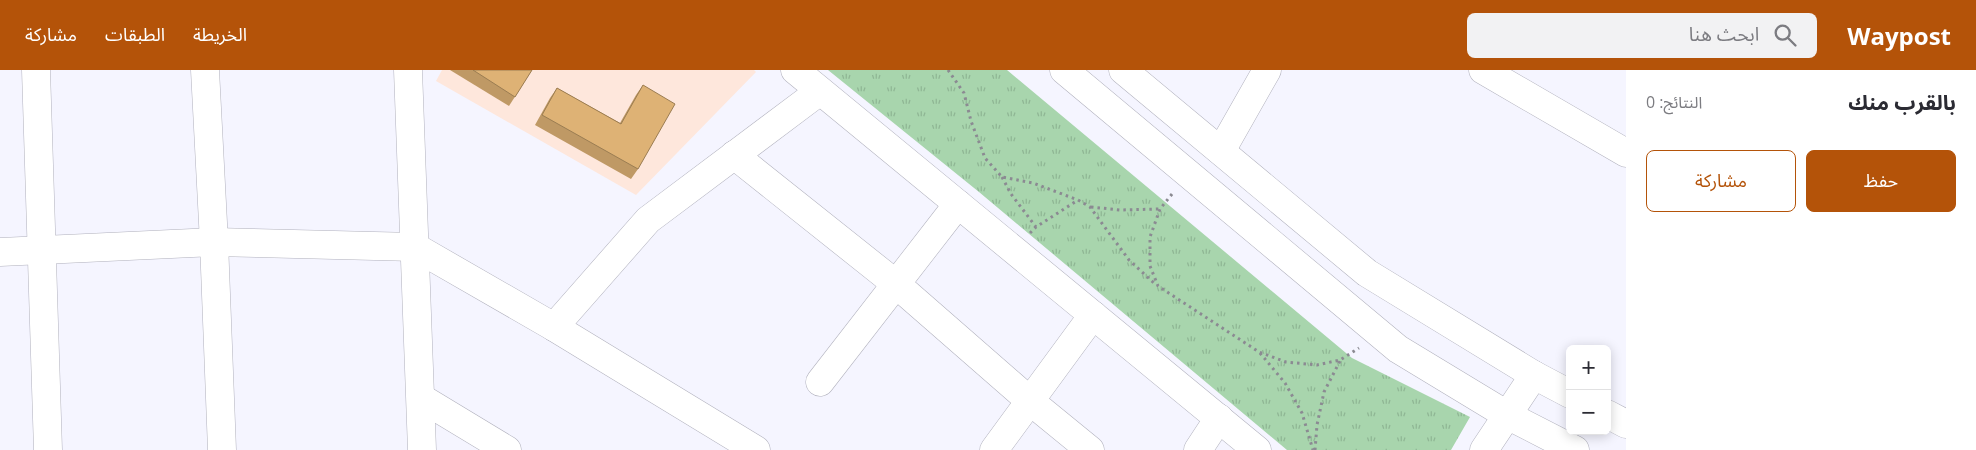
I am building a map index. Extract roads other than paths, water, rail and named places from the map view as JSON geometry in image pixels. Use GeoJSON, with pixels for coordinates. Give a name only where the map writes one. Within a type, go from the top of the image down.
{"type":"FeatureCollection","features":[{"type":"Feature","properties":{"kind":"street"},"geometry":{"type":"LineString","coordinates":[[36,70],[48,450]]}},
{"type":"Feature","properties":{"kind":"street"},"geometry":{"type":"LineString","coordinates":[[205,70],[222,450]]}},
{"type":"Feature","properties":{"kind":"street"},"geometry":{"type":"LineString","coordinates":[[408,70],[422,450]]}},
{"type":"Feature","properties":{"kind":"street"},"geometry":{"type":"LineString","coordinates":[[795,70],[1258,450]]}},
{"type":"Feature","properties":{"kind":"street"},"geometry":{"type":"LineString","coordinates":[[1064,70],[1398,349],[1507,415],[1576,450]]}},
{"type":"Feature","properties":{"kind":"street"},"geometry":{"type":"LineString","coordinates":[[1123,70],[1367,273],[1534,375],[1566,392]]}},
{"type":"Feature","properties":{"kind":"street"},"geometry":{"type":"LineString","coordinates":[[1221,151],[1267,70]]}},
{"type":"Feature","properties":{"kind":"street"},"geometry":{"type":"LineString","coordinates":[[1483,70],[1626,153]]}},
{"type":"Feature","properties":{"kind":"street"},"geometry":{"type":"LineString","coordinates":[[554,327],[648,220],[820,91]]}},
{"type":"Feature","properties":{"kind":"street"},"geometry":{"type":"LineString","coordinates":[[734,155],[896,284],[1030,401],[1090,450]]}},
{"type":"Feature","properties":{"kind":"street"},"geometry":{"type":"LineString","coordinates":[[820,382],[958,204]]}},
{"type":"Feature","properties":{"kind":"street"},"geometry":{"type":"LineString","coordinates":[[0,252],[214,242],[415,246],[554,327],[756,450]]}},
{"type":"Feature","properties":{"kind":"street"},"geometry":{"type":"LineString","coordinates":[[994,450],[1093,315]]}},
{"type":"Feature","properties":{"kind":"street"},"geometry":{"type":"LineString","coordinates":[[1484,450],[1534,375]]}},
{"type":"Feature","properties":{"kind":"street"},"geometry":{"type":"LineString","coordinates":[[420,398],[507,450]]}},
{"type":"Feature","properties":{"kind":"street"},"geometry":{"type":"LineString","coordinates":[[1611,416],[1626,424]]}},
{"type":"Feature","properties":{"kind":"street"},"geometry":{"type":"LineString","coordinates":[[1198,450],[1219,418]]}}]}
